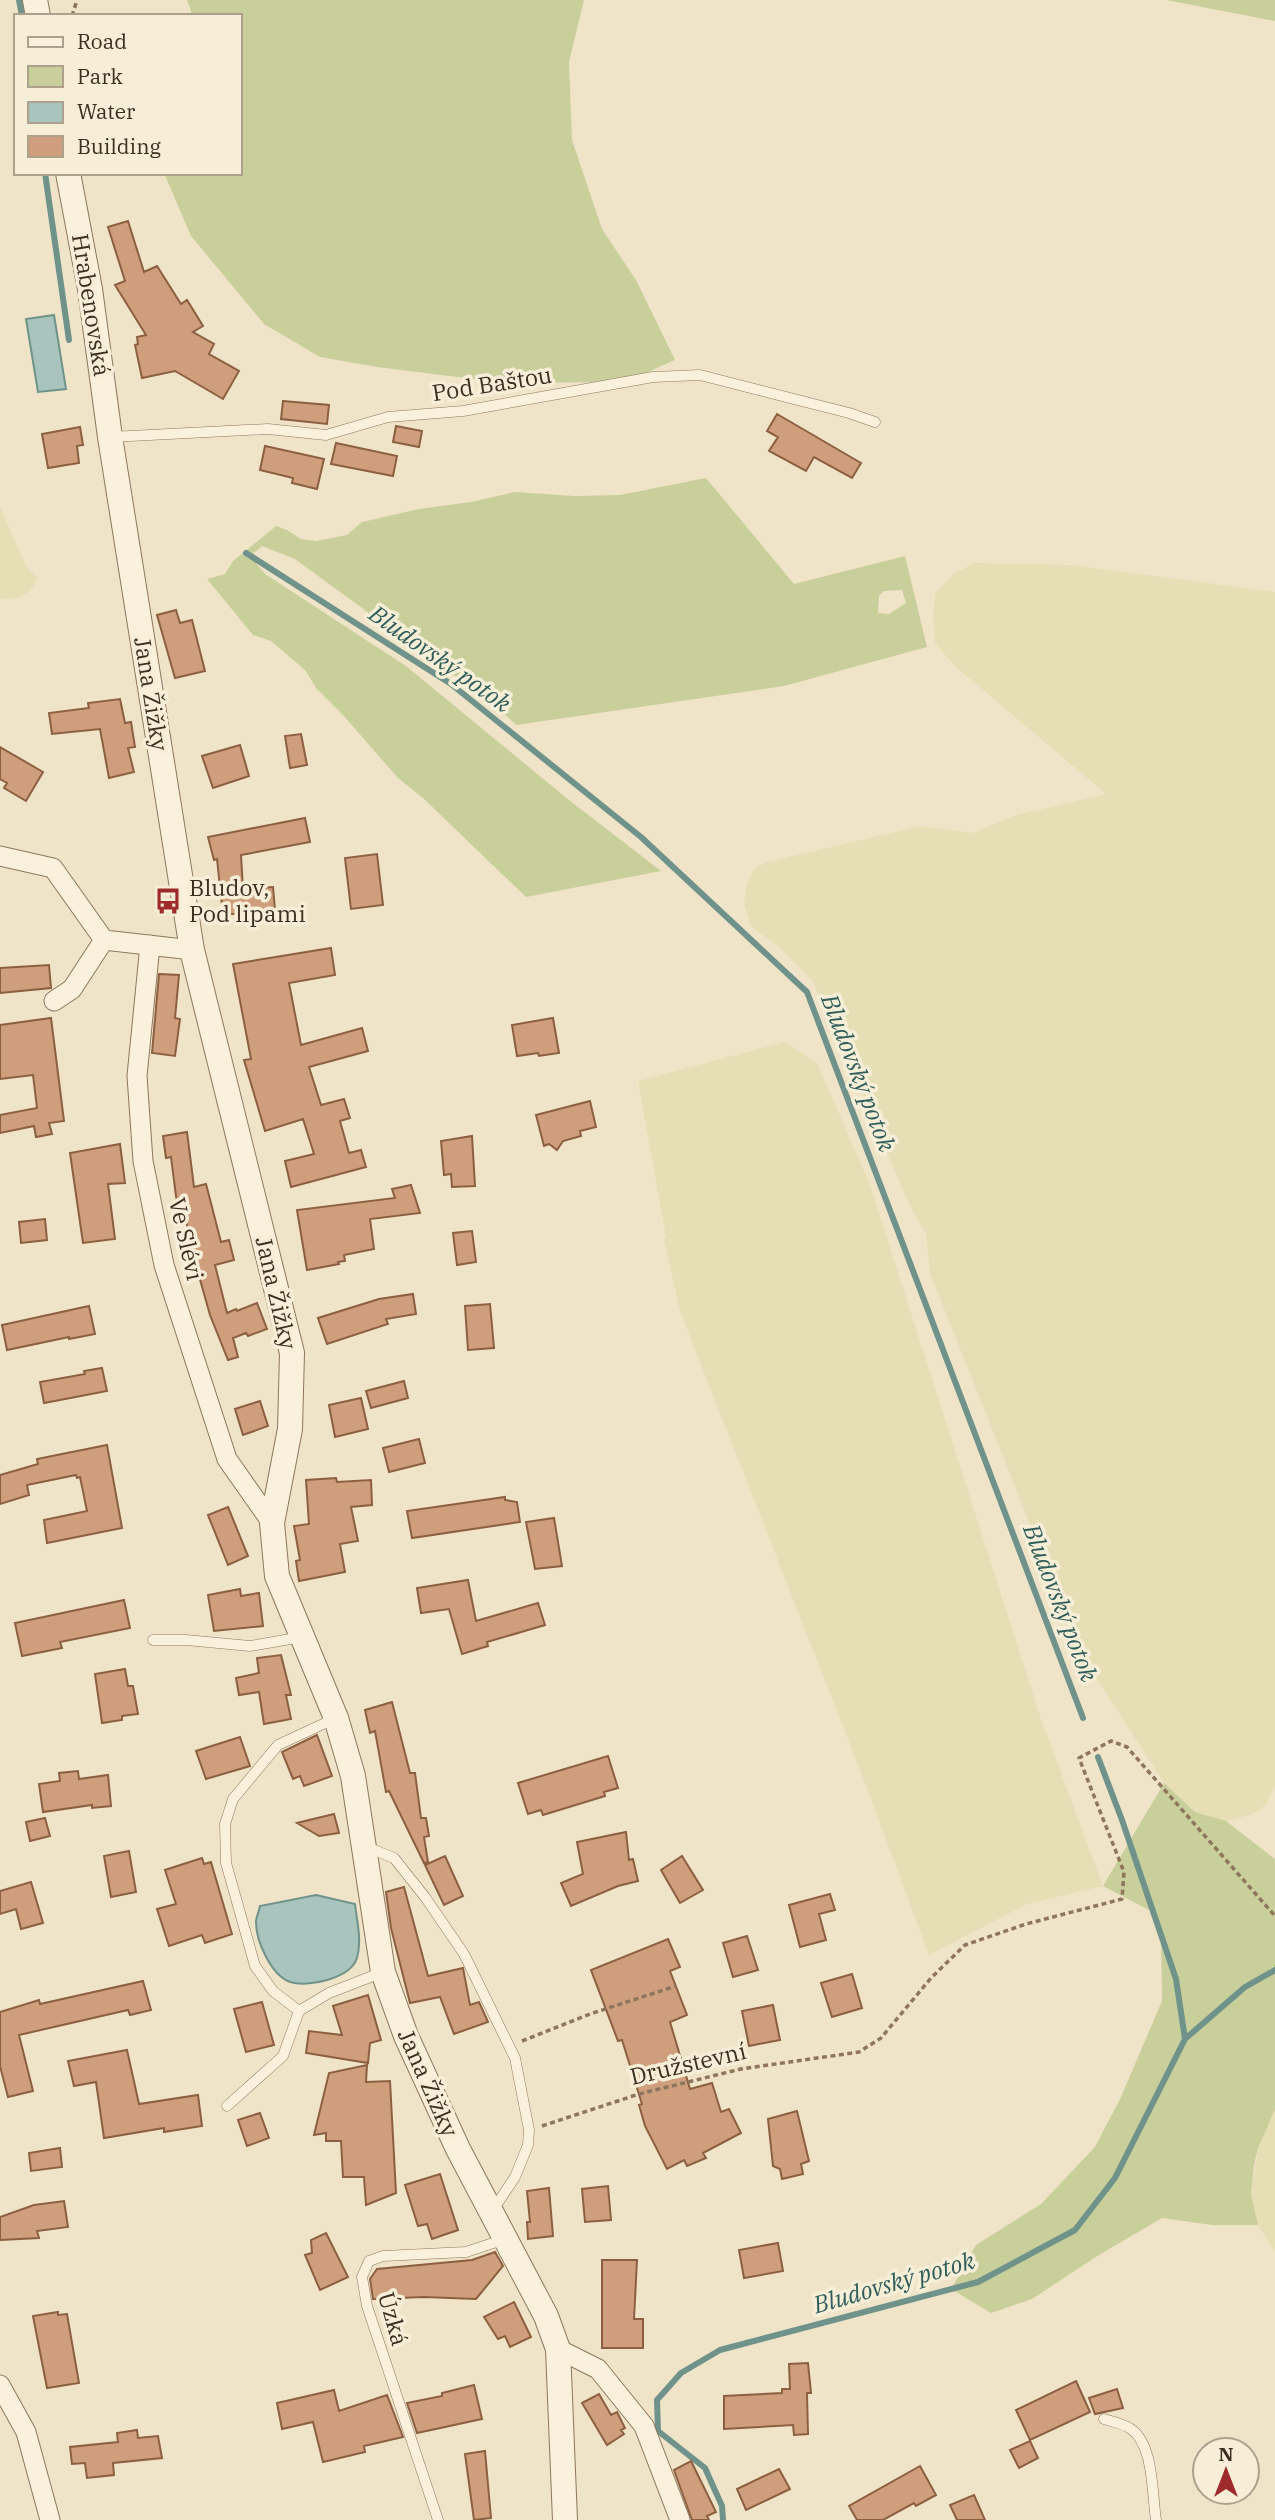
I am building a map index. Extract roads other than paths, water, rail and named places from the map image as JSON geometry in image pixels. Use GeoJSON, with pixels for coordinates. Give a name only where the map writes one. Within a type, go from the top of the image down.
{"type":"FeatureCollection","features":[{"type":"Feature","properties":{"kind":"street","name":"Hrabenovská"},"geometry":{"type":"LineString","coordinates":[[68,175],[90,289],[110,437]]}},
{"type":"Feature","properties":{"kind":"street","name":"Jana Žižky"},"geometry":{"type":"LineString","coordinates":[[110,437],[192,950],[292,1353],[290,1429],[272,1523],[277,1576],[336,1718],[353,1776],[383,1972],[406,2036],[458,2149],[546,2316],[558,2349],[565,2520]]}},
{"type":"Feature","properties":{"kind":"street"},"geometry":{"type":"LineString","coordinates":[[0,856],[53,867],[104,940],[192,950]]}},
{"type":"Feature","properties":{"kind":"street"},"geometry":{"type":"LineString","coordinates":[[54,1001],[72,989],[104,940]]}},
{"type":"Feature","properties":{"kind":"street","name":"Ve Slévi"},"geometry":{"type":"LineString","coordinates":[[150,945],[137,1076],[143,1161],[164,1265],[227,1459],[272,1523]]}},
{"type":"Feature","properties":{"kind":"street"},"geometry":{"type":"LineString","coordinates":[[558,2349],[598,2369],[643,2426],[680,2520]]}},
{"type":"Feature","properties":{"kind":"street"},"geometry":{"type":"LineString","coordinates":[[0,2385],[26,2432],[50,2520]]}},
{"type":"Feature","properties":{"kind":"lane","name":"Pod Baštou"},"geometry":{"type":"LineString","coordinates":[[110,437],[268,429],[326,435],[387,417],[463,411],[653,377],[701,375],[875,422]]}},
{"type":"Feature","properties":{"kind":"lane"},"geometry":{"type":"LineString","coordinates":[[153,1640],[250,1646],[303,1637]]}},
{"type":"Feature","properties":{"kind":"lane"},"geometry":{"type":"LineString","coordinates":[[299,2011],[273,1992],[255,1966],[226,1863],[225,1824],[233,1799],[278,1745],[336,1718]]}},
{"type":"Feature","properties":{"kind":"lane"},"geometry":{"type":"LineString","coordinates":[[364,1846],[394,1858],[425,1897],[464,1954],[515,2057],[529,2130],[528,2145],[515,2177],[491,2213]]}},
{"type":"Feature","properties":{"kind":"lane"},"geometry":{"type":"LineString","coordinates":[[227,2106],[283,2056],[299,2011],[329,1993],[383,1972]]}},
{"type":"Feature","properties":{"kind":"lane","name":"Úzká"},"geometry":{"type":"LineString","coordinates":[[438,2520],[367,2306],[362,2277],[369,2261],[383,2256],[466,2252],[506,2239]]}},
{"type":"Feature","properties":{"kind":"lane"},"geometry":{"type":"LineString","coordinates":[[1104,2419],[1131,2429],[1142,2440],[1148,2456],[1156,2520]]}},
{"type":"Feature","properties":{"kind":"water"},"geometry":{"type":"Polygon","coordinates":[[[54,315],[66,389],[38,392],[26,319],[54,315]]]}},
{"type":"Feature","properties":{"kind":"water"},"geometry":{"type":"Polygon","coordinates":[[[316,1895],[355,1904],[359,1938],[357,1958],[347,1971],[328,1980],[307,1984],[290,1982],[271,1965],[262,1947],[256,1922],[260,1906],[316,1895]]]}},
{"type":"Feature","properties":{"kind":"waterway","name":"Bludovský potok"},"geometry":{"type":"LineString","coordinates":[[19,0],[22,14]]}},
{"type":"Feature","properties":{"kind":"waterway","name":"Bludovský potok"},"geometry":{"type":"LineString","coordinates":[[45,175],[69,340]]}},
{"type":"Feature","properties":{"kind":"waterway","name":"Bludovský potok"},"geometry":{"type":"LineString","coordinates":[[246,553],[451,684],[641,837],[807,992],[1083,1718]]}},
{"type":"Feature","properties":{"kind":"waterway","name":"Bludovský potok"},"geometry":{"type":"LineString","coordinates":[[723,2520],[722,2506],[705,2468],[658,2431],[657,2400],[681,2373],[720,2350],[978,2282],[1075,2230],[1115,2178],[1185,2039],[1176,1979],[1098,1757]]}},
{"type":"Feature","properties":{"kind":"waterway"},"geometry":{"type":"LineString","coordinates":[[1185,2039],[1245,1987],[1275,1970]]}},
{"type":"Feature","properties":{"kind":"place","name":"Bludov, Pod lipami"},"geometry":{"type":"Point","coordinates":[168,901]}}]}
